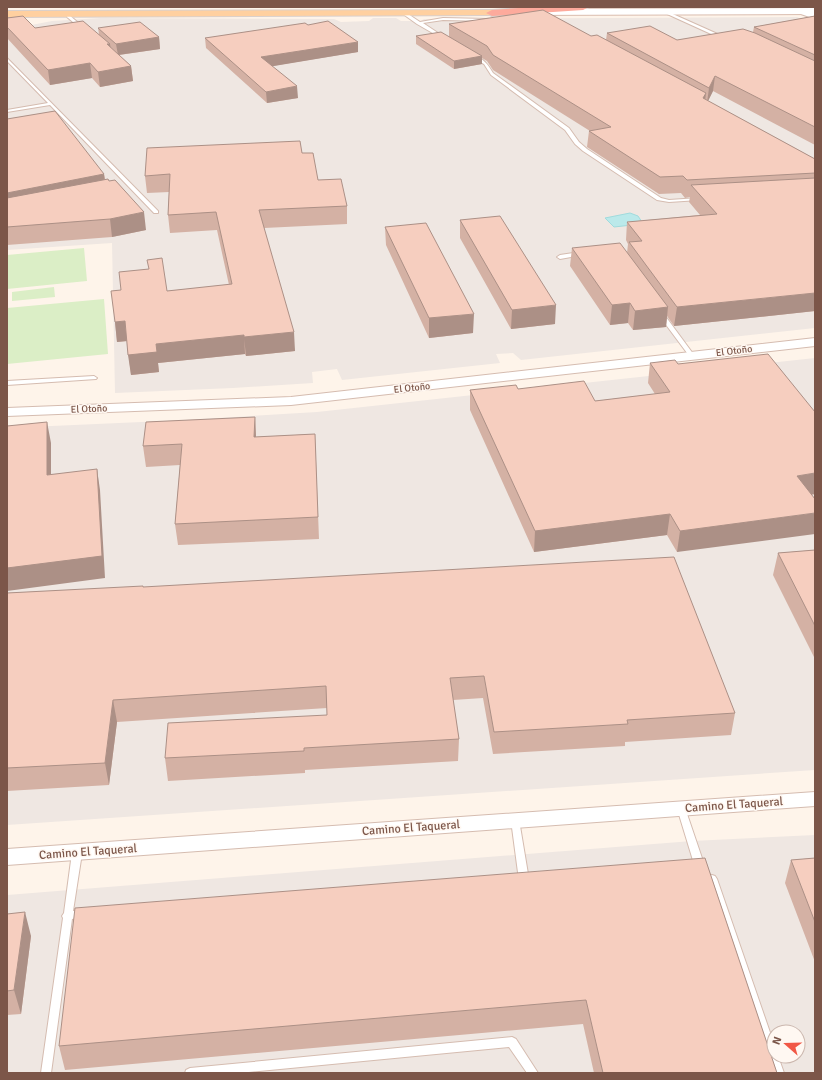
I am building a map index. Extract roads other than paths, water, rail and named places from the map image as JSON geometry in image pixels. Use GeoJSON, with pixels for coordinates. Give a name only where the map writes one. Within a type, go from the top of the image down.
{"type":"FeatureCollection","features":[{"type":"Feature","properties":{"kind":"highway"},"geometry":{"type":"LineString","coordinates":[[491,16],[583,7]]}},
{"type":"Feature","properties":{"kind":"main road"},"geometry":{"type":"LineString","coordinates":[[7,14],[404,13],[491,16]]}},
{"type":"Feature","properties":{"kind":"main road"},"geometry":{"type":"LineString","coordinates":[[14,25],[68,16],[92,14]]}},
{"type":"Feature","properties":{"kind":"street"},"geometry":{"type":"LineString","coordinates":[[491,16],[666,12],[815,12]]}},
{"type":"Feature","properties":{"kind":"street"},"geometry":{"type":"LineString","coordinates":[[804,12],[815,17]]}},
{"type":"Feature","properties":{"kind":"street","name":"El Otoño"},"geometry":{"type":"LineString","coordinates":[[7,412],[291,400],[815,342]]}},
{"type":"Feature","properties":{"kind":"street","name":"Camino El Taqueral"},"geometry":{"type":"LineString","coordinates":[[7,857],[681,808],[815,800]]}},
{"type":"Feature","properties":{"kind":"lane"},"geometry":{"type":"LineString","coordinates":[[666,12],[725,38]]}},
{"type":"Feature","properties":{"kind":"lane"},"geometry":{"type":"LineString","coordinates":[[404,13],[447,41]]}},
{"type":"Feature","properties":{"kind":"lane"},"geometry":{"type":"LineString","coordinates":[[68,16],[86,32]]}},
{"type":"Feature","properties":{"kind":"lane"},"geometry":{"type":"LineString","coordinates":[[418,23],[444,19],[491,16]]}},
{"type":"Feature","properties":{"kind":"lane"},"geometry":{"type":"LineString","coordinates":[[472,56],[485,63],[492,74],[567,129],[585,150],[659,199],[669,200],[708,198]]}},
{"type":"Feature","properties":{"kind":"lane"},"geometry":{"type":"LineString","coordinates":[[7,59],[156,212]]}},
{"type":"Feature","properties":{"kind":"lane"},"geometry":{"type":"LineString","coordinates":[[7,111],[50,104]]}},
{"type":"Feature","properties":{"kind":"lane"},"geometry":{"type":"LineString","coordinates":[[560,257],[589,253]]}},
{"type":"Feature","properties":{"kind":"lane"},"geometry":{"type":"LineString","coordinates":[[659,311],[692,356]]}},
{"type":"Feature","properties":{"kind":"lane"},"geometry":{"type":"LineString","coordinates":[[7,383],[94,378]]}},
{"type":"Feature","properties":{"kind":"lane"},"geometry":{"type":"LineString","coordinates":[[681,808],[701,869]]}},
{"type":"Feature","properties":{"kind":"lane"},"geometry":{"type":"LineString","coordinates":[[515,820],[524,880]]}},
{"type":"Feature","properties":{"kind":"lane"},"geometry":{"type":"LineString","coordinates":[[46,1073],[77,852]]}},
{"type":"Feature","properties":{"kind":"lane"},"geometry":{"type":"LineString","coordinates":[[688,867],[701,869],[710,875],[779,1073]]}},
{"type":"Feature","properties":{"kind":"lane"},"geometry":{"type":"LineString","coordinates":[[67,916],[91,914]]}},
{"type":"Feature","properties":{"kind":"lane"},"geometry":{"type":"LineString","coordinates":[[190,1073],[512,1042],[533,1073]]}},
{"type":"Feature","properties":{"kind":"water"},"geometry":{"type":"Polygon","coordinates":[[[630,213],[638,216],[642,222],[641,224],[614,227],[605,218],[630,213]]]}}]}
